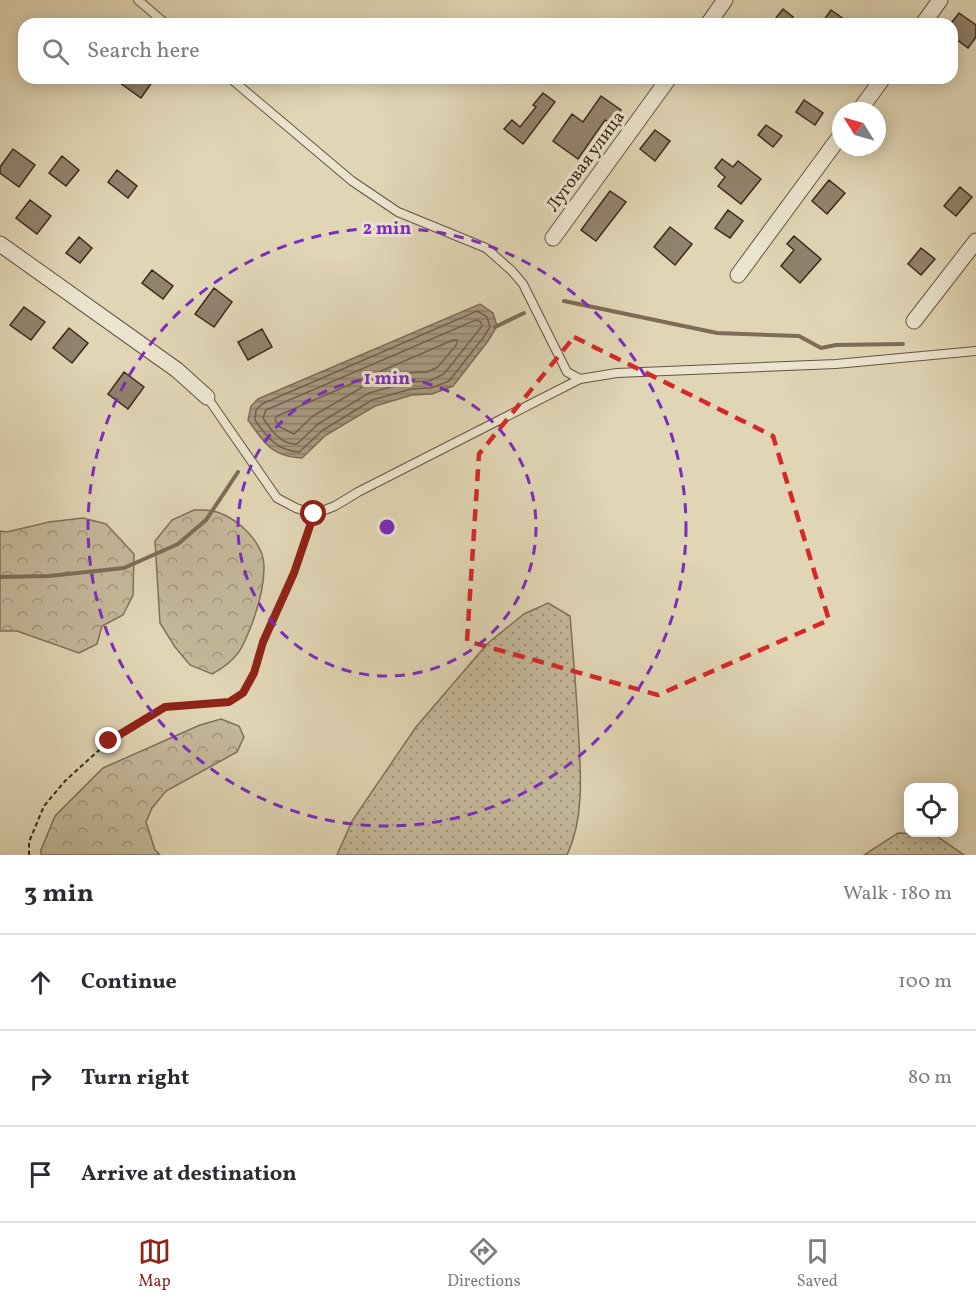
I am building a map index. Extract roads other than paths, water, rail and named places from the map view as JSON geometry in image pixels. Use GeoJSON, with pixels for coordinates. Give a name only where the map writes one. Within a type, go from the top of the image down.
{"type":"FeatureCollection","features":[{"type":"Feature","properties":{"kind":"street"},"geometry":{"type":"LineString","coordinates":[[712,18],[725,0]]}},
{"type":"Feature","properties":{"kind":"street"},"geometry":{"type":"LineString","coordinates":[[926,18],[940,0]]}},
{"type":"Feature","properties":{"kind":"street","name":"Луговая улица"},"geometry":{"type":"LineString","coordinates":[[553,238],[665,84]]}},
{"type":"Feature","properties":{"kind":"street"},"geometry":{"type":"LineString","coordinates":[[866,102],[879,84]]}},
{"type":"Feature","properties":{"kind":"street"},"geometry":{"type":"LineString","coordinates":[[738,275],[832,147]]}},
{"type":"Feature","properties":{"kind":"street"},"geometry":{"type":"LineString","coordinates":[[914,321],[976,241]]}},
{"type":"Feature","properties":{"kind":"street"},"geometry":{"type":"LineString","coordinates":[[0,244],[177,370],[207,397]]}},
{"type":"Feature","properties":{"kind":"lane"},"geometry":{"type":"LineString","coordinates":[[138,0],[159,18]]}},
{"type":"Feature","properties":{"kind":"lane"},"geometry":{"type":"LineString","coordinates":[[237,84],[362,188],[398,212],[486,248],[523,284],[567,372],[580,379]]}},
{"type":"Feature","properties":{"kind":"lane"},"geometry":{"type":"LineString","coordinates":[[207,397],[277,498],[314,514],[335,506],[358,492],[580,379],[617,373],[836,364],[976,351]]}},
{"type":"Feature","properties":{"kind":"water"},"geometry":{"type":"Polygon","coordinates":[[[480,304],[493,313],[497,326],[453,386],[432,394],[412,395],[375,406],[326,435],[302,458],[276,452],[259,436],[248,420],[251,406],[258,399],[480,304]]]}},
{"type":"Feature","properties":{"kind":"waterway"},"geometry":{"type":"LineString","coordinates":[[564,301],[717,333],[799,336],[821,348],[836,345],[903,344]]}},
{"type":"Feature","properties":{"kind":"waterway"},"geometry":{"type":"LineString","coordinates":[[495,327],[524,313]]}},
{"type":"Feature","properties":{"kind":"waterway"},"geometry":{"type":"LineString","coordinates":[[0,577],[49,576],[124,568],[178,544],[206,520],[238,472]]}}]}
